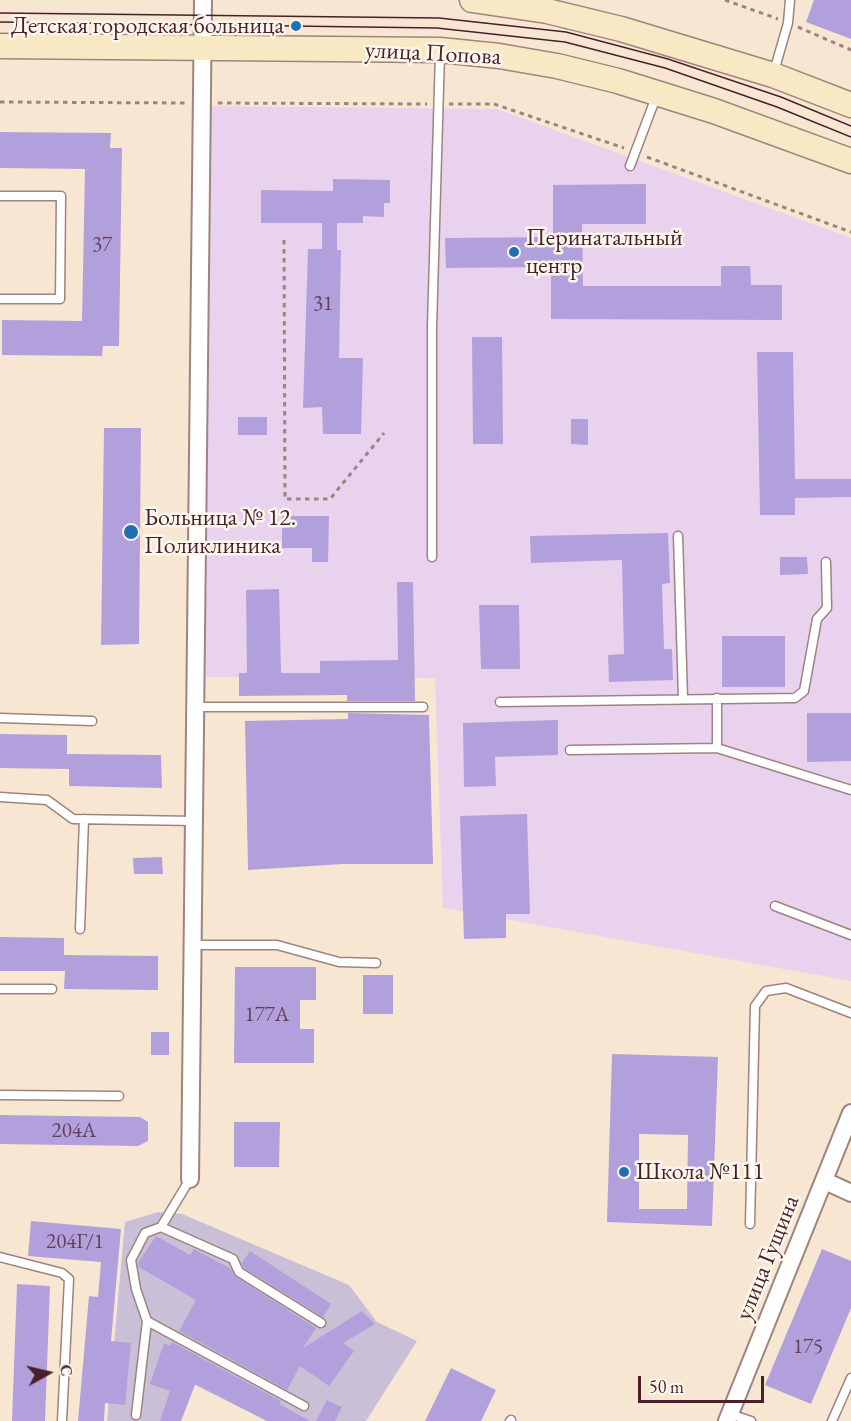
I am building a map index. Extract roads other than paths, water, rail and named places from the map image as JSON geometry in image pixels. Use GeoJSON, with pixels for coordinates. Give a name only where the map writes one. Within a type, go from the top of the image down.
{"type":"FeatureCollection","features":[{"type":"Feature","properties":{"kind":"main road"},"geometry":{"type":"LineString","coordinates":[[472,0],[547,6],[773,75],[851,105]]}},
{"type":"Feature","properties":{"kind":"main road","name":"улица Попова"},"geometry":{"type":"LineString","coordinates":[[0,45],[441,50],[557,66],[658,93],[736,118],[851,161]]}},
{"type":"Feature","properties":{"kind":"street"},"geometry":{"type":"LineString","coordinates":[[190,1179],[203,0]]}},
{"type":"Feature","properties":{"kind":"street","name":"улица Гущина"},"geometry":{"type":"LineString","coordinates":[[729,1417],[851,1113]]}},
{"type":"Feature","properties":{"kind":"street"},"geometry":{"type":"LineString","coordinates":[[825,1180],[851,1193]]}},
{"type":"Feature","properties":{"kind":"lane"},"geometry":{"type":"LineString","coordinates":[[773,75],[788,23],[790,0]]}},
{"type":"Feature","properties":{"kind":"lane"},"geometry":{"type":"LineString","coordinates":[[432,557],[432,327],[441,50]]}},
{"type":"Feature","properties":{"kind":"lane"},"geometry":{"type":"LineString","coordinates":[[630,166],[658,93]]}},
{"type":"Feature","properties":{"kind":"lane"},"geometry":{"type":"LineString","coordinates":[[0,196],[61,196],[60,299],[0,299]]}},
{"type":"Feature","properties":{"kind":"lane"},"geometry":{"type":"LineString","coordinates":[[678,536],[683,698]]}},
{"type":"Feature","properties":{"kind":"lane"},"geometry":{"type":"LineString","coordinates":[[500,702],[795,698],[804,691],[817,619],[827,608],[826,562]]}},
{"type":"Feature","properties":{"kind":"lane"},"geometry":{"type":"LineString","coordinates":[[717,698],[717,748]]}},
{"type":"Feature","properties":{"kind":"lane"},"geometry":{"type":"LineString","coordinates":[[197,707],[423,707]]}},
{"type":"Feature","properties":{"kind":"lane"},"geometry":{"type":"LineString","coordinates":[[0,718],[92,721]]}},
{"type":"Feature","properties":{"kind":"lane"},"geometry":{"type":"LineString","coordinates":[[570,750],[717,748],[851,790]]}},
{"type":"Feature","properties":{"kind":"lane"},"geometry":{"type":"LineString","coordinates":[[0,797],[47,800],[73,819],[195,821]]}},
{"type":"Feature","properties":{"kind":"lane"},"geometry":{"type":"LineString","coordinates":[[80,929],[84,819]]}},
{"type":"Feature","properties":{"kind":"lane"},"geometry":{"type":"LineString","coordinates":[[775,906],[851,935]]}},
{"type":"Feature","properties":{"kind":"lane"},"geometry":{"type":"LineString","coordinates":[[192,945],[277,945],[339,962],[376,963]]}},
{"type":"Feature","properties":{"kind":"lane"},"geometry":{"type":"LineString","coordinates":[[0,988],[52,989]]}},
{"type":"Feature","properties":{"kind":"lane"},"geometry":{"type":"LineString","coordinates":[[750,1224],[755,1006],[766,991],[786,988],[851,1013]]}},
{"type":"Feature","properties":{"kind":"lane"},"geometry":{"type":"LineString","coordinates":[[0,1095],[119,1096]]}},
{"type":"Feature","properties":{"kind":"lane"},"geometry":{"type":"LineString","coordinates":[[136,1415],[147,1321],[136,1289],[131,1260],[145,1233],[161,1227],[190,1179]]}},
{"type":"Feature","properties":{"kind":"lane"},"geometry":{"type":"LineString","coordinates":[[161,1227],[233,1259],[239,1272],[321,1323]]}},
{"type":"Feature","properties":{"kind":"lane"},"geometry":{"type":"LineString","coordinates":[[0,1257],[62,1272],[69,1279],[62,1421]]}},
{"type":"Feature","properties":{"kind":"lane"},"geometry":{"type":"LineString","coordinates":[[147,1321],[304,1406]]}},
{"type":"Feature","properties":{"kind":"lane"},"geometry":{"type":"LineString","coordinates":[[832,1421],[851,1378]]}},
{"type":"Feature","properties":{"kind":"lane"},"geometry":{"type":"LineString","coordinates":[[729,1417],[751,1421]]}},
{"type":"Feature","properties":{"kind":"tram line"},"geometry":{"type":"LineString","coordinates":[[0,13],[439,18],[566,32],[668,59],[781,97],[851,126]]}},
{"type":"Feature","properties":{"kind":"tram line"},"geometry":{"type":"LineString","coordinates":[[0,22],[437,28],[565,42],[665,68],[777,107],[851,137]]}},
{"type":"Feature","properties":{"kind":"place","name":"Детская городская больница"},"geometry":{"type":"Point","coordinates":[296,26]}},
{"type":"Feature","properties":{"kind":"place","name":"Перинатальный центр"},"geometry":{"type":"Point","coordinates":[514,252]}},
{"type":"Feature","properties":{"kind":"place","name":"Больница № 12. Поликлиника"},"geometry":{"type":"Point","coordinates":[131,532]}},
{"type":"Feature","properties":{"kind":"place","name":"Школа №111"},"geometry":{"type":"Point","coordinates":[624,1172]}}]}
